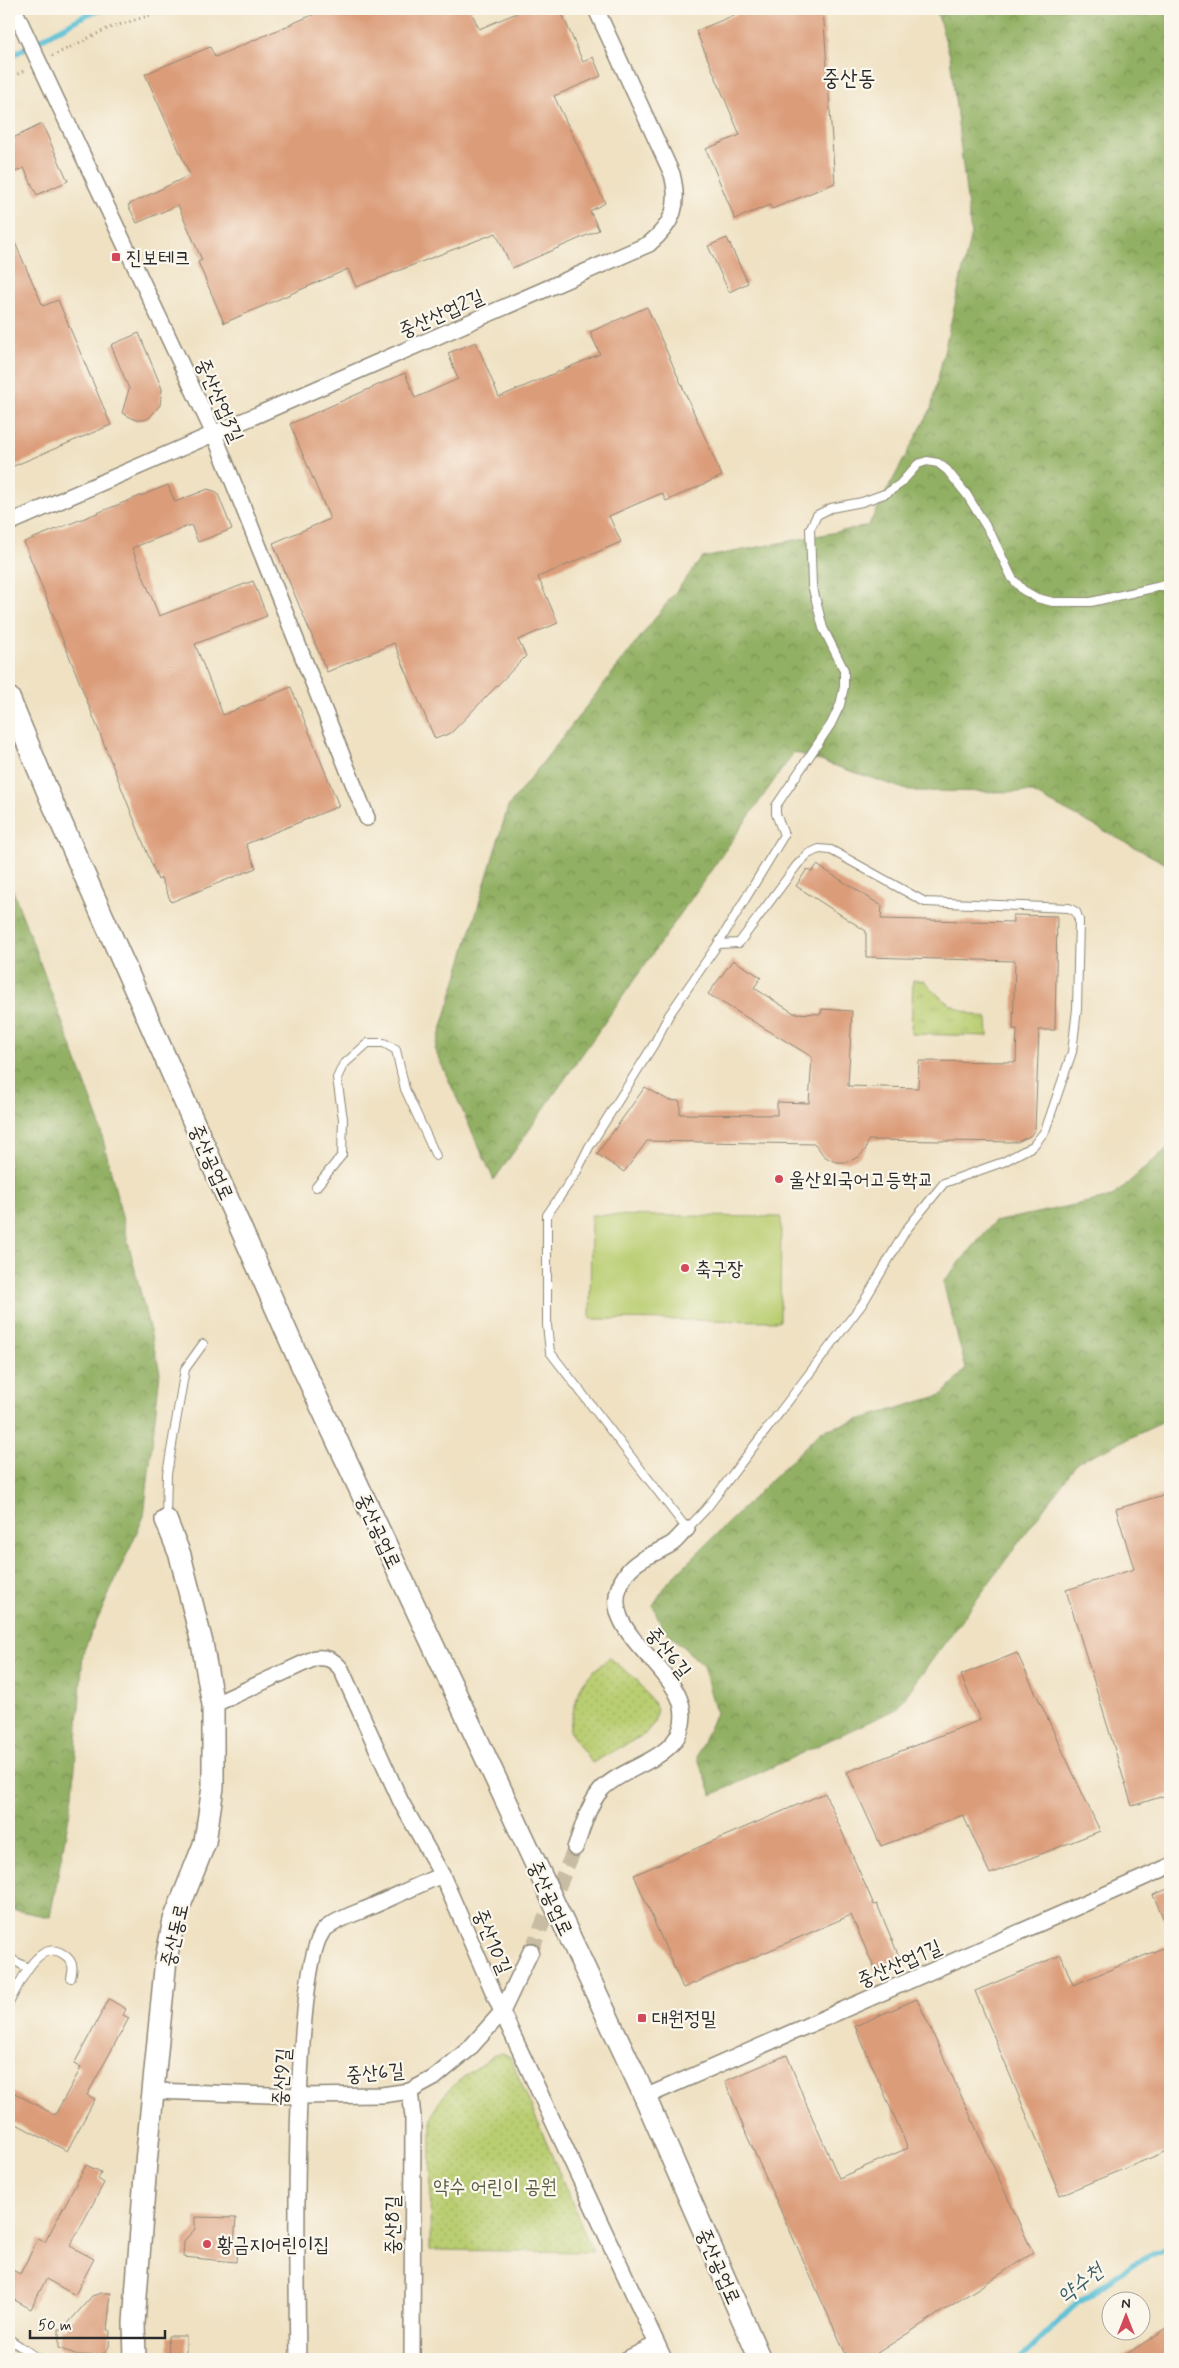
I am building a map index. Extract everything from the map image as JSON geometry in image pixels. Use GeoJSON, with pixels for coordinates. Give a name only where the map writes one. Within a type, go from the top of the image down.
{"type":"FeatureCollection","features":[{"type":"Feature","properties":{"kind":"street","name":"중산산업3길"},"geometry":{"type":"LineString","coordinates":[[14,9],[214,434],[367,818]]}},
{"type":"Feature","properties":{"kind":"street","name":"중산산업2길"},"geometry":{"type":"LineString","coordinates":[[9,523],[650,244],[664,232],[674,211],[677,192],[672,174],[596,9]]}},
{"type":"Feature","properties":{"kind":"street","name":"중산공업로"},"geometry":{"type":"LineString","coordinates":[[9,698],[49,795],[295,1351],[645,2097],[760,2359]]}},
{"type":"Feature","properties":{"kind":"street","name":"중산동로"},"geometry":{"type":"LineString","coordinates":[[135,2359],[134,2323],[146,2163],[166,1959],[174,1920],[205,1842],[213,1787],[213,1706],[202,1644],[180,1555],[166,1520]]}},
{"type":"Feature","properties":{"kind":"street","name":"중산6길"},"geometry":{"type":"LineString","coordinates":[[575,1848],[592,1804],[603,1788],[619,1776],[666,1749],[680,1730],[682,1709],[676,1690],[626,1631],[619,1614],[618,1597],[622,1581],[629,1570],[674,1542],[687,1529]]}},
{"type":"Feature","properties":{"kind":"street","name":"중산10길"},"geometry":{"type":"LineString","coordinates":[[213,1706],[315,1658],[326,1658],[335,1661],[341,1669],[401,1802],[442,1875],[502,2012],[664,2359]]}},
{"type":"Feature","properties":{"kind":"street","name":"중산산업1길"},"geometry":{"type":"LineString","coordinates":[[645,2097],[1170,1866]]}},
{"type":"Feature","properties":{"kind":"street","name":"중산9길"},"geometry":{"type":"LineString","coordinates":[[298,2359],[298,2096],[308,1983],[314,1950],[324,1930],[342,1919],[442,1875]]}},
{"type":"Feature","properties":{"kind":"street","name":"중산6길"},"geometry":{"type":"LineString","coordinates":[[154,2092],[298,2096],[382,2095],[410,2091],[434,2078],[469,2049],[502,2012],[531,1951]]}},
{"type":"Feature","properties":{"kind":"street","name":"중산8길"},"geometry":{"type":"LineString","coordinates":[[410,2091],[413,2117],[412,2359]]}},
{"type":"Feature","properties":{"kind":"street"},"geometry":{"type":"LineString","coordinates":[[627,2359],[657,2344]]}},
{"type":"Feature","properties":{"kind":"lane"},"geometry":{"type":"LineString","coordinates":[[718,944],[739,943],[797,865],[808,854],[819,849],[831,850],[925,902],[1069,908],[1076,912],[1079,920],[1077,1009],[1072,1052],[1045,1131],[1033,1146],[1003,1162],[944,1183],[906,1230],[863,1303],[706,1509],[687,1529],[550,1352],[548,1340],[548,1242],[545,1226],[547,1216],[576,1173],[589,1147],[654,1044],[670,1014],[718,944],[784,835],[776,814],[776,806],[831,724],[840,706],[844,688],[844,670],[823,628],[812,585],[810,529],[817,515],[831,508],[862,502],[887,492],[900,484],[918,464],[927,461],[938,462],[967,495],[992,536],[1012,578],[1023,590],[1037,598],[1054,602],[1091,602],[1170,584]]}},
{"type":"Feature","properties":{"kind":"lane"},"geometry":{"type":"LineString","coordinates":[[316,1187],[342,1155],[344,1119],[337,1078],[343,1065],[368,1043],[384,1043],[396,1050],[405,1089],[436,1156]]}},
{"type":"Feature","properties":{"kind":"lane"},"geometry":{"type":"LineString","coordinates":[[166,1520],[168,1474],[185,1369],[203,1344]]}},
{"type":"Feature","properties":{"kind":"lane"},"geometry":{"type":"LineString","coordinates":[[9,2003],[36,1957],[48,1951],[62,1952],[71,1960],[74,1968],[71,1978]]}},
{"type":"Feature","properties":{"kind":"lane"},"geometry":{"type":"LineString","coordinates":[[9,1958],[28,1968]]}},
{"type":"Feature","properties":{"kind":"lane"},"geometry":{"type":"LineString","coordinates":[[9,2339],[39,2359]]}},
{"type":"Feature","properties":{"kind":"path"},"geometry":{"type":"LineString","coordinates":[[51,56],[109,28],[170,9]]}},
{"type":"Feature","properties":{"kind":"path"},"geometry":{"type":"LineString","coordinates":[[9,79],[34,65]]}},
{"type":"Feature","properties":{"kind":"green space"},"geometry":{"type":"Polygon","coordinates":[[[936,9],[1170,9],[1170,866],[1031,792],[910,791],[794,752],[494,1180],[435,1050],[508,807],[702,558],[868,526],[931,409],[971,234],[950,56],[936,9]]]}},
{"type":"Feature","properties":{"kind":"green space"},"geometry":{"type":"Polygon","coordinates":[[[9,880],[97,1115],[160,1372],[144,1516],[83,1652],[73,1795],[50,1917],[9,1909],[9,880]]]}},
{"type":"Feature","properties":{"kind":"green space"},"geometry":{"type":"Polygon","coordinates":[[[913,980],[925,981],[931,989],[952,1006],[987,1018],[988,1036],[911,1034],[913,980]]]}},
{"type":"Feature","properties":{"kind":"green space"},"geometry":{"type":"Polygon","coordinates":[[[1170,1146],[1170,1419],[1078,1462],[896,1709],[712,1795],[697,1756],[716,1713],[703,1665],[662,1628],[653,1605],[669,1581],[821,1431],[942,1395],[966,1369],[943,1282],[994,1222],[1112,1197],[1170,1146]]]}},
{"type":"Feature","properties":{"kind":"green space","name":"축구장"},"geometry":{"type":"Polygon","coordinates":[[[591,1215],[781,1217],[780,1321],[590,1319],[591,1215]]]}},
{"type":"Feature","properties":{"kind":"green space"},"geometry":{"type":"Polygon","coordinates":[[[610,1658],[636,1679],[657,1708],[654,1723],[645,1734],[592,1763],[569,1731],[577,1697],[584,1681],[610,1658]]]}},
{"type":"Feature","properties":{"kind":"green space","name":"약수 어린이 공원"},"geometry":{"type":"Polygon","coordinates":[[[503,2053],[510,2057],[593,2252],[430,2250],[431,2121],[435,2110],[447,2092],[465,2076],[494,2055],[503,2053]]]}},
{"type":"Feature","properties":{"kind":"building"},"geometry":{"type":"Polygon","coordinates":[[[326,9],[470,9],[479,29],[526,9],[560,9],[583,62],[593,57],[601,76],[554,96],[605,203],[590,211],[599,230],[512,268],[496,233],[356,287],[348,269],[224,323],[198,262],[202,260],[178,205],[137,223],[128,205],[190,175],[145,74],[210,47],[215,57],[326,9]]]}},
{"type":"Feature","properties":{"kind":"building"},"geometry":{"type":"Polygon","coordinates":[[[749,9],[823,9],[835,183],[772,209],[770,205],[735,219],[706,149],[740,135],[696,31],[749,9]]]}},
{"type":"Feature","properties":{"kind":"building"},"geometry":{"type":"Polygon","coordinates":[[[42,124],[68,181],[37,195],[24,168],[9,175],[9,140],[42,124]]]}},
{"type":"Feature","properties":{"kind":"building"},"geometry":{"type":"Polygon","coordinates":[[[9,229],[43,306],[58,300],[111,425],[9,468],[9,229]]]}},
{"type":"Feature","properties":{"kind":"building"},"geometry":{"type":"Polygon","coordinates":[[[727,238],[748,283],[729,292],[708,246],[727,238]]]}},
{"type":"Feature","properties":{"kind":"building"},"geometry":{"type":"Polygon","coordinates":[[[647,307],[722,476],[666,501],[662,493],[609,516],[621,542],[538,577],[558,623],[518,640],[526,656],[451,733],[435,739],[394,643],[327,672],[273,543],[330,519],[290,424],[405,373],[415,398],[458,379],[448,353],[476,342],[499,397],[600,354],[590,332],[647,307]]]}},
{"type":"Feature","properties":{"kind":"building"},"geometry":{"type":"Polygon","coordinates":[[[139,333],[162,389],[160,405],[149,418],[144,420],[136,420],[122,413],[129,389],[111,345],[139,333]]]}},
{"type":"Feature","properties":{"kind":"building"},"geometry":{"type":"Polygon","coordinates":[[[168,485],[175,502],[208,489],[217,492],[232,529],[198,542],[191,525],[132,548],[159,616],[253,581],[267,616],[195,644],[223,715],[291,687],[339,806],[246,844],[256,868],[171,902],[161,878],[158,880],[24,542],[168,485]]]}},
{"type":"Feature","properties":{"kind":"building"},"geometry":{"type":"Polygon","coordinates":[[[817,865],[882,906],[881,919],[1013,922],[1013,915],[1057,916],[1055,1030],[1039,1030],[1035,1129],[1030,1136],[1017,1142],[868,1140],[866,1149],[859,1157],[847,1162],[835,1162],[824,1156],[815,1144],[647,1141],[624,1172],[597,1154],[645,1087],[668,1100],[680,1101],[680,1114],[777,1115],[777,1102],[809,1103],[812,1057],[708,994],[733,960],[761,977],[754,988],[794,1013],[821,1014],[822,1009],[852,1011],[848,1086],[918,1088],[919,1061],[1016,1062],[1017,1029],[1013,1029],[1015,961],[866,957],[866,931],[796,886],[807,869],[812,872],[817,865]]]}},
{"type":"Feature","properties":{"kind":"building"},"geometry":{"type":"Polygon","coordinates":[[[1170,1493],[1170,1794],[1132,1806],[1066,1590],[1134,1569],[1116,1509],[1170,1493]]]}},
{"type":"Feature","properties":{"kind":"building"},"geometry":{"type":"Polygon","coordinates":[[[1017,1653],[1100,1831],[990,1874],[963,1815],[881,1846],[847,1772],[980,1720],[961,1675],[1017,1653]]]}},
{"type":"Feature","properties":{"kind":"building"},"geometry":{"type":"Polygon","coordinates":[[[825,1793],[874,1905],[877,1904],[900,1959],[875,1970],[851,1915],[683,1988],[634,1875],[825,1793]]]}},
{"type":"Feature","properties":{"kind":"building"},"geometry":{"type":"Polygon","coordinates":[[[1170,1888],[1170,1933],[1153,1895],[1170,1888]]]}},
{"type":"Feature","properties":{"kind":"building"},"geometry":{"type":"Polygon","coordinates":[[[1170,1945],[1170,2150],[1060,2195],[975,1991],[1061,1955],[1073,1985],[1170,1945]]]}},
{"type":"Feature","properties":{"kind":"building"},"geometry":{"type":"Polygon","coordinates":[[[109,1999],[126,2009],[123,2015],[129,2018],[87,2095],[95,2099],[67,2151],[9,2120],[9,2090],[55,2115],[81,2068],[74,2064],[109,1999]]]}},
{"type":"Feature","properties":{"kind":"building"},"geometry":{"type":"Polygon","coordinates":[[[917,1999],[1033,2253],[868,2359],[848,2359],[747,2136],[725,2081],[787,2055],[839,2178],[908,2148],[855,2026],[917,1999]]]}},
{"type":"Feature","properties":{"kind":"building"},"geometry":{"type":"Polygon","coordinates":[[[86,2165],[101,2172],[98,2179],[104,2183],[70,2246],[94,2259],[75,2295],[46,2279],[31,2309],[9,2297],[9,2268],[20,2274],[38,2239],[45,2242],[86,2165]]]}},
{"type":"Feature","properties":{"kind":"building"},"geometry":{"type":"Polygon","coordinates":[[[195,2217],[236,2218],[234,2244],[237,2245],[236,2262],[183,2257],[184,2241],[195,2229],[195,2217]]]}},
{"type":"Feature","properties":{"kind":"building"},"geometry":{"type":"Polygon","coordinates":[[[101,2293],[111,2293],[107,2330],[110,2330],[109,2347],[101,2356],[78,2355],[59,2348],[59,2329],[63,2329],[92,2296],[101,2293]]]}},
{"type":"Feature","properties":{"kind":"building"},"geometry":{"type":"Polygon","coordinates":[[[1170,2326],[1170,2359],[1119,2359],[1148,2340],[1152,2340],[1152,2338],[1170,2326]]]}},
{"type":"Feature","properties":{"kind":"building"},"geometry":{"type":"Polygon","coordinates":[[[168,2336],[186,2336],[186,2356],[169,2357],[168,2336]]]}},
{"type":"Feature","properties":{"kind":"waterway"},"geometry":{"type":"LineString","coordinates":[[9,57],[86,15],[104,9]]}},
{"type":"Feature","properties":{"kind":"waterway","name":"약수천"},"geometry":{"type":"LineString","coordinates":[[1020,2359],[1076,2304],[1133,2264],[1170,2246]]}},
{"type":"Feature","properties":{"kind":"tunnel"},"geometry":{"type":"LineString","coordinates":[[531,1951],[575,1848]]}},
{"type":"Feature","properties":{"kind":"place","name":"진보테크"},"geometry":{"type":"Point","coordinates":[116,257]}},
{"type":"Feature","properties":{"kind":"place","name":"울산외국어고등학교"},"geometry":{"type":"Point","coordinates":[779,1179]}},
{"type":"Feature","properties":{"kind":"place","name":"축구장"},"geometry":{"type":"Point","coordinates":[685,1268]}},
{"type":"Feature","properties":{"kind":"place","name":"대원정밀"},"geometry":{"type":"Point","coordinates":[642,2018]}},
{"type":"Feature","properties":{"kind":"place","name":"황금지어린이집"},"geometry":{"type":"Point","coordinates":[207,2244]}},
{"type":"Feature","properties":{"kind":"district","name":"중산동"},"geometry":{"type":"Point","coordinates":[849,77]}}]}
